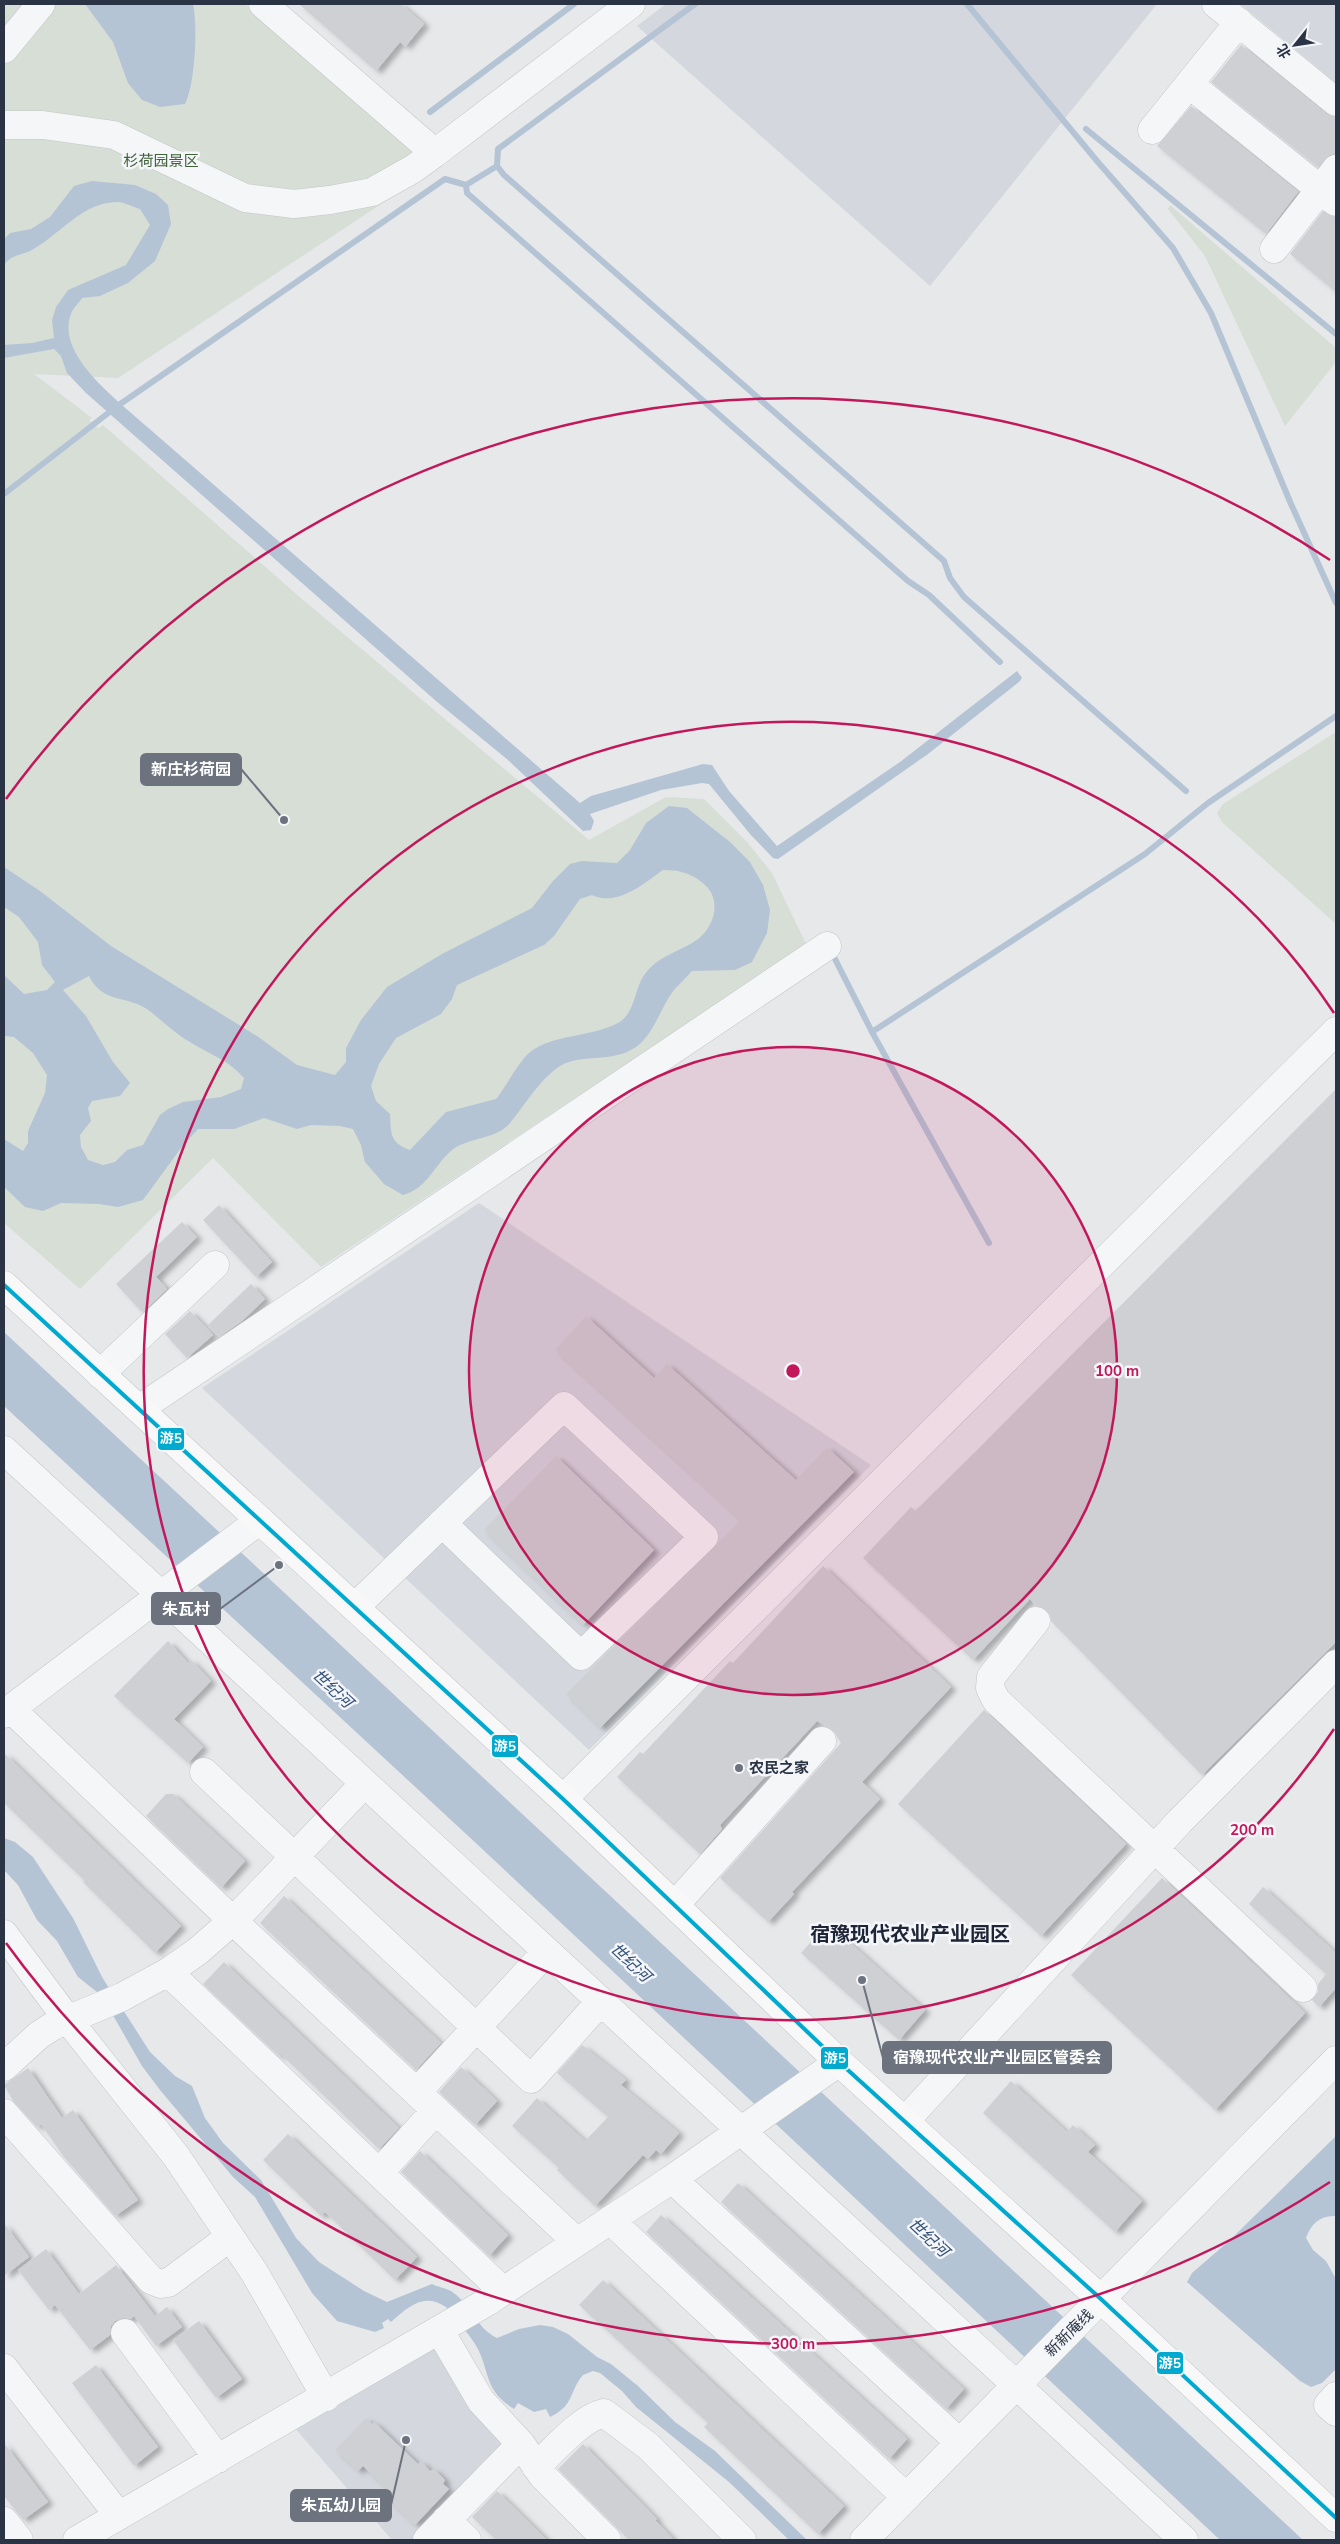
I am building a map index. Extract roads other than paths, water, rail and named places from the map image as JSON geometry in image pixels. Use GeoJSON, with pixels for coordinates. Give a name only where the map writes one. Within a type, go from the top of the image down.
{"type":"FeatureCollection","features":[{"type":"Feature","properties":{"kind":"main road"},"geometry":{"type":"LineString","coordinates":[[4,1285],[139,1409],[251,1528],[355,1607],[563,1798],[675,1905],[829,2069],[905,2121],[1093,2309],[1336,2518]]}},
{"type":"Feature","properties":{"kind":"street"},"geometry":{"type":"LineString","coordinates":[[4,49],[41,4]]}},
{"type":"Feature","properties":{"kind":"street"},"geometry":{"type":"LineString","coordinates":[[263,4],[435,153]]}},
{"type":"Feature","properties":{"kind":"street"},"geometry":{"type":"LineString","coordinates":[[4,125],[43,125],[114,135],[245,198],[294,204],[330,200],[372,192],[413,169],[631,4]]}},
{"type":"Feature","properties":{"kind":"street"},"geometry":{"type":"LineString","coordinates":[[1216,4],[1336,102]]}},
{"type":"Feature","properties":{"kind":"street"},"geometry":{"type":"LineString","coordinates":[[1152,130],[1239,22]]}},
{"type":"Feature","properties":{"kind":"street"},"geometry":{"type":"LineString","coordinates":[[1189,84],[1331,187],[1274,249]]}},
{"type":"Feature","properties":{"kind":"street"},"geometry":{"type":"LineString","coordinates":[[139,1409],[827,946]]}},
{"type":"Feature","properties":{"kind":"street"},"geometry":{"type":"LineString","coordinates":[[563,1798],[1336,1031]]}},
{"type":"Feature","properties":{"kind":"street"},"geometry":{"type":"LineString","coordinates":[[100,1374],[215,1265]]}},
{"type":"Feature","properties":{"kind":"street"},"geometry":{"type":"LineString","coordinates":[[355,1607],[442,1523],[564,1406],[704,1537],[581,1656],[442,1523]]}},
{"type":"Feature","properties":{"kind":"street"},"geometry":{"type":"LineString","coordinates":[[4,1450],[164,1593],[364,1784],[600,2002],[745,2127],[1020,2380],[1184,2540]]}},
{"type":"Feature","properties":{"kind":"street"},"geometry":{"type":"LineString","coordinates":[[251,1528],[7,1712],[577,2242]]}},
{"type":"Feature","properties":{"kind":"street"},"geometry":{"type":"LineString","coordinates":[[1036,1621],[991,1677],[990,1688],[996,1700],[1303,1988]]}},
{"type":"Feature","properties":{"kind":"street"},"geometry":{"type":"LineString","coordinates":[[905,2121],[1155,1849],[1336,1664]]}},
{"type":"Feature","properties":{"kind":"street"},"geometry":{"type":"LineString","coordinates":[[675,1905],[822,1741]]}},
{"type":"Feature","properties":{"kind":"street"},"geometry":{"type":"LineString","coordinates":[[204,1772],[531,2079],[600,2002]]}},
{"type":"Feature","properties":{"kind":"street"},"geometry":{"type":"LineString","coordinates":[[4,2067],[40,2035],[68,2020],[122,1997],[168,1972],[198,1951],[233,1921],[364,1784]]}},
{"type":"Feature","properties":{"kind":"street"},"geometry":{"type":"LineString","coordinates":[[4,1934],[68,2020],[176,2156],[254,2272],[326,2397]]}},
{"type":"Feature","properties":{"kind":"street"},"geometry":{"type":"LineString","coordinates":[[379,2174],[426,2101],[477,2028],[546,1952]]}},
{"type":"Feature","properties":{"kind":"street"},"geometry":{"type":"LineString","coordinates":[[168,1972],[503,2291]]}},
{"type":"Feature","properties":{"kind":"street","name":"新新庵线"},"geometry":{"type":"LineString","coordinates":[[864,2540],[1336,2060]]}},
{"type":"Feature","properties":{"kind":"street"},"geometry":{"type":"LineString","coordinates":[[77,2540],[440,2331],[610,2220],[829,2069]]}},
{"type":"Feature","properties":{"kind":"street"},"geometry":{"type":"LineString","coordinates":[[4,2113],[156,2283],[168,2283],[230,2237]]}},
{"type":"Feature","properties":{"kind":"street"},"geometry":{"type":"LineString","coordinates":[[672,2178],[959,2442]]}},
{"type":"Feature","properties":{"kind":"street"},"geometry":{"type":"LineString","coordinates":[[610,2220],[906,2497]]}},
{"type":"Feature","properties":{"kind":"street"},"geometry":{"type":"LineString","coordinates":[[440,2331],[481,2401],[521,2444],[542,2475],[607,2540]]}},
{"type":"Feature","properties":{"kind":"street"},"geometry":{"type":"LineString","coordinates":[[125,2333],[218,2459]]}},
{"type":"Feature","properties":{"kind":"street"},"geometry":{"type":"LineString","coordinates":[[4,2368],[119,2516]]}},
{"type":"Feature","properties":{"kind":"street"},"geometry":{"type":"LineString","coordinates":[[1336,2396],[1328,2404],[1336,2412]]}},
{"type":"Feature","properties":{"kind":"street"},"geometry":{"type":"LineString","coordinates":[[536,2467],[583,2423],[594,2415],[604,2413],[648,2446],[742,2540]]}},
{"type":"Feature","properties":{"kind":"street"},"geometry":{"type":"LineString","coordinates":[[427,2540],[521,2444]]}},
{"type":"Feature","properties":{"kind":"street"},"geometry":{"type":"LineString","coordinates":[[446,2520],[467,2540]]}},
{"type":"Feature","properties":{"kind":"street"},"geometry":{"type":"LineString","coordinates":[[4,2521],[20,2540]]}},
{"type":"Feature","properties":{"kind":"water"},"geometry":{"type":"Polygon","coordinates":[[[85,4],[193,4],[195,14],[195,55],[191,83],[185,104],[160,107],[142,100],[128,83],[113,42],[85,4]]]}},
{"type":"Feature","properties":{"kind":"water"},"geometry":{"type":"Polygon","coordinates":[[[92,181],[135,185],[156,194],[168,205],[171,224],[155,261],[128,283],[100,296],[82,298],[72,312],[69,330],[72,345],[92,376],[145,425],[580,803],[591,796],[703,764],[712,765],[729,791],[777,846],[900,762],[1017,671],[1022,678],[928,754],[778,859],[773,858],[750,834],[709,784],[702,783],[661,790],[590,814],[594,821],[591,830],[583,831],[508,760],[436,701],[86,393],[67,373],[61,356],[54,349],[4,358],[4,345],[32,343],[54,338],[52,320],[56,307],[68,290],[126,265],[150,225],[140,209],[120,202],[104,203],[71,221],[41,245],[12,257],[4,265],[4,239],[10,233],[31,229],[50,217],[74,186],[92,181]]]}},
{"type":"Feature","properties":{"kind":"water"},"geometry":{"type":"Polygon","coordinates":[[[669,806],[687,808],[730,842],[750,862],[763,885],[770,910],[767,933],[752,962],[735,970],[692,971],[674,990],[653,1028],[636,1047],[617,1055],[577,1060],[560,1066],[545,1078],[504,1129],[452,1150],[425,1182],[412,1192],[403,1195],[384,1184],[365,1162],[361,1145],[353,1129],[340,1126],[311,1125],[297,1129],[264,1118],[234,1129],[198,1129],[181,1148],[143,1200],[118,1207],[99,1204],[61,1203],[43,1211],[25,1207],[4,1187],[4,1139],[23,1151],[28,1143],[28,1131],[45,1093],[47,1075],[33,1053],[14,1037],[4,1036],[4,975],[24,994],[47,990],[55,982],[42,965],[38,942],[19,917],[4,907],[4,867],[40,891],[111,946],[257,1036],[297,1065],[335,1075],[346,1062],[346,1048],[361,1020],[387,987],[442,954],[532,908],[553,881],[570,864],[582,861],[617,863],[630,850],[646,823],[669,806]],[[663,870],[638,887],[620,896],[601,898],[592,895],[580,899],[554,936],[544,945],[457,985],[452,999],[441,1014],[396,1038],[379,1064],[371,1086],[376,1101],[390,1114],[391,1132],[395,1141],[410,1150],[446,1112],[496,1099],[525,1057],[539,1047],[550,1042],[607,1028],[624,1019],[632,1007],[641,980],[645,974],[657,962],[704,934],[714,914],[714,900],[707,887],[687,874],[663,870]],[[89,976],[63,990],[86,1016],[113,1062],[130,1083],[120,1096],[92,1101],[88,1108],[91,1121],[80,1135],[81,1147],[88,1160],[103,1165],[115,1162],[127,1150],[143,1145],[160,1115],[168,1109],[183,1102],[221,1097],[241,1089],[244,1078],[225,1062],[179,1035],[147,1009],[101,991],[89,976]]]}},
{"type":"Feature","properties":{"kind":"water","name":"世纪河"},"geometry":{"type":"Polygon","coordinates":[[[4,1332],[1303,2540],[1220,2540],[479,1846],[4,1406],[4,1332]]]}},
{"type":"Feature","properties":{"kind":"water"},"geometry":{"type":"Polygon","coordinates":[[[4,1838],[15,1842],[33,1857],[73,1918],[102,1977],[150,2052],[175,2076],[192,2086],[205,2118],[223,2143],[261,2180],[296,2238],[319,2262],[364,2291],[387,2302],[432,2284],[449,2290],[458,2296],[490,2334],[497,2338],[519,2329],[540,2325],[553,2327],[568,2334],[597,2357],[611,2364],[638,2386],[675,2422],[715,2451],[807,2540],[789,2540],[729,2482],[636,2407],[622,2391],[600,2373],[593,2371],[583,2375],[568,2403],[550,2417],[546,2409],[534,2412],[518,2403],[514,2409],[504,2402],[492,2386],[480,2353],[472,2339],[446,2307],[438,2303],[423,2301],[417,2303],[391,2322],[388,2319],[382,2323],[384,2328],[375,2332],[337,2321],[312,2293],[255,2197],[233,2177],[160,2090],[142,2066],[102,1996],[78,1977],[57,1941],[37,1920],[18,1885],[4,1870],[4,1838]]]}},
{"type":"Feature","properties":{"kind":"water"},"geometry":{"type":"Polygon","coordinates":[[[1336,2136],[1336,2216],[1325,2217],[1317,2221],[1306,2238],[1313,2250],[1326,2261],[1336,2279],[1336,2369],[1322,2383],[1311,2387],[1300,2381],[1187,2282],[1192,2273],[1229,2241],[1336,2136]]]}},
{"type":"Feature","properties":{"kind":"waterway"},"geometry":{"type":"LineString","coordinates":[[430,112],[574,4]]}},
{"type":"Feature","properties":{"kind":"waterway"},"geometry":{"type":"LineString","coordinates":[[695,4],[498,149],[497,166],[504,175],[944,561],[950,578],[964,597],[1186,791]]}},
{"type":"Feature","properties":{"kind":"waterway"},"geometry":{"type":"LineString","coordinates":[[967,4],[1097,161],[1173,248],[1211,313],[1291,504],[1336,603]]}},
{"type":"Feature","properties":{"kind":"waterway"},"geometry":{"type":"LineString","coordinates":[[1086,129],[1336,334]]}},
{"type":"Feature","properties":{"kind":"waterway"},"geometry":{"type":"LineString","coordinates":[[497,166],[466,185],[467,193],[908,581],[929,595],[1000,662]]}},
{"type":"Feature","properties":{"kind":"waterway"},"geometry":{"type":"LineString","coordinates":[[4,494],[116,407],[445,179],[466,185]]}},
{"type":"Feature","properties":{"kind":"waterway"},"geometry":{"type":"LineString","coordinates":[[872,1032],[1145,854],[1208,803],[1336,716]]}},
{"type":"Feature","properties":{"kind":"waterway"},"geometry":{"type":"LineString","coordinates":[[835,959],[872,1032],[989,1243]]}},
{"type":"Feature","properties":{"kind":"place","name":"新庄杉荷园"},"geometry":{"type":"Point","coordinates":[284,820]}},
{"type":"Feature","properties":{"kind":"place","name":"朱瓦村"},"geometry":{"type":"Point","coordinates":[279,1565]}},
{"type":"Feature","properties":{"kind":"place","name":"农民之家"},"geometry":{"type":"Point","coordinates":[739,1768]}},
{"type":"Feature","properties":{"kind":"place","name":"宿豫现代农业产业园区管委会"},"geometry":{"type":"Point","coordinates":[862,1980]}},
{"type":"Feature","properties":{"kind":"place","name":"朱瓦幼儿园"},"geometry":{"type":"Point","coordinates":[406,2440]}},
{"type":"Feature","properties":{"kind":"district","name":"宿豫现代农业产业园区"},"geometry":{"type":"Point","coordinates":[910,1934]}},
{"type":"Feature","properties":{"kind":"park label","name":"杉荷园景区"},"geometry":{"type":"Point","coordinates":[161,161]}}]}
